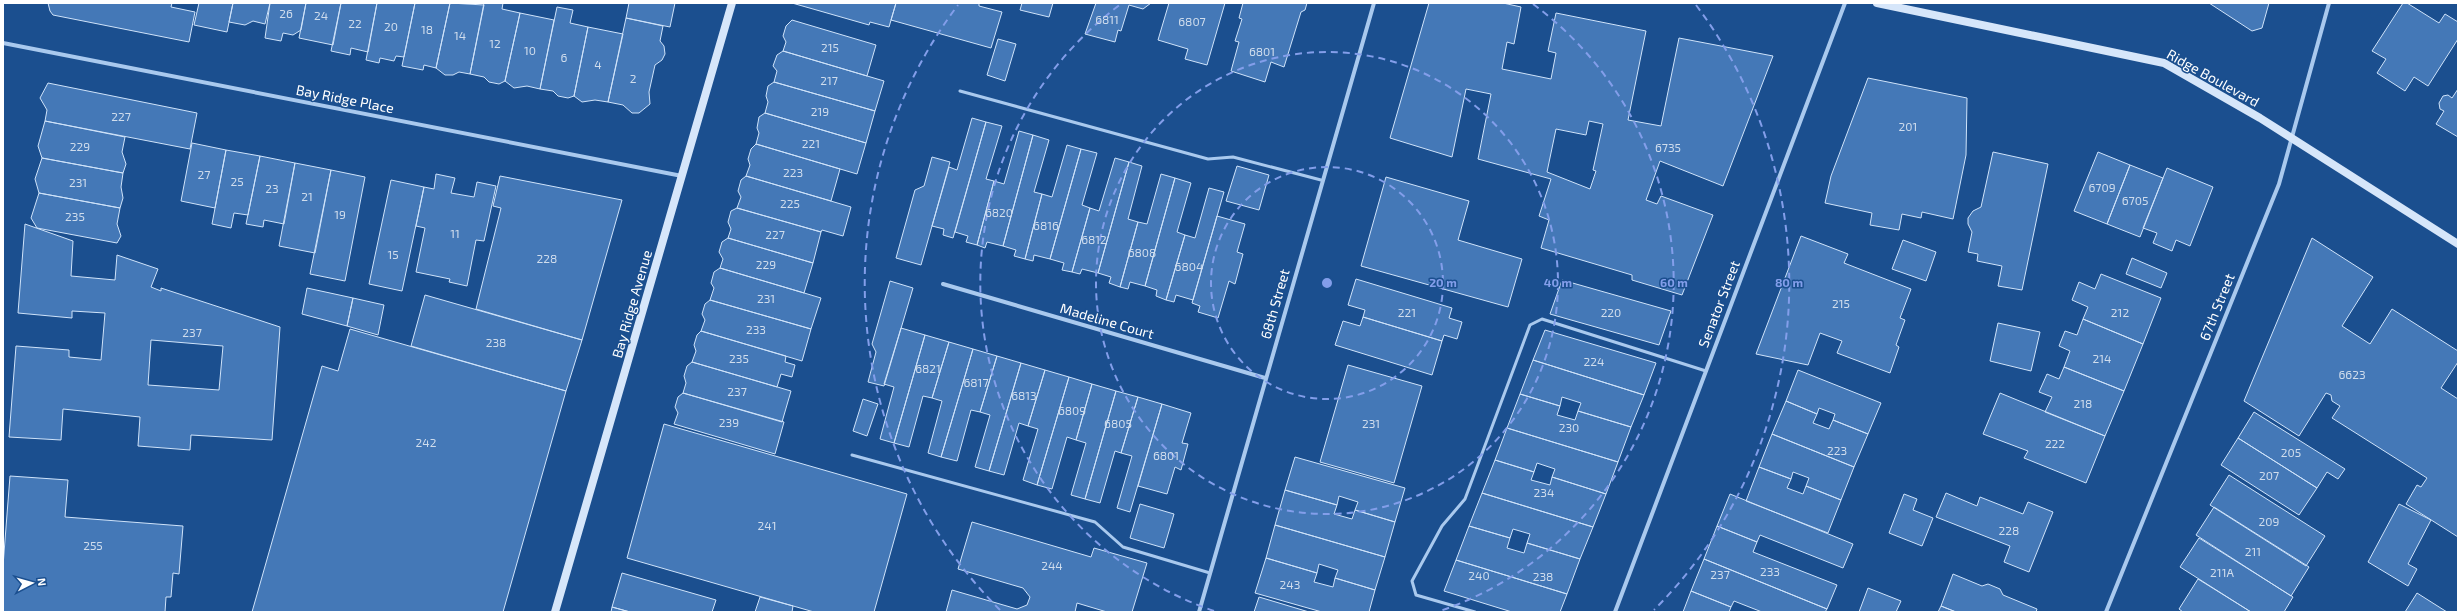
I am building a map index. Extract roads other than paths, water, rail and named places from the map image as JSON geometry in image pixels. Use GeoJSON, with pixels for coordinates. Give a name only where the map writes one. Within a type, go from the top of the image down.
{"type":"FeatureCollection","features":[{"type":"Feature","properties":{"kind":"street","name":"Bay Ridge Avenue"},"geometry":{"type":"LineString","coordinates":[[555,612],[732,3]]}},
{"type":"Feature","properties":{"kind":"street","name":"68th Street"},"geometry":{"type":"LineString","coordinates":[[1199,612],[1321,180],[1374,3]]}},
{"type":"Feature","properties":{"kind":"street","name":"Senator Street"},"geometry":{"type":"LineString","coordinates":[[1615,612],[1845,3]]}},
{"type":"Feature","properties":{"kind":"street","name":"Ridge Boulevard"},"geometry":{"type":"LineString","coordinates":[[1877,3],[2164,63],[2291,137],[2458,244]]}},
{"type":"Feature","properties":{"kind":"street","name":"67th Street"},"geometry":{"type":"LineString","coordinates":[[2106,612],[2279,184],[2329,3]]}},
{"type":"Feature","properties":{"kind":"street","name":"Bay Ridge Place"},"geometry":{"type":"LineString","coordinates":[[3,43],[682,176]]}},
{"type":"Feature","properties":{"kind":"street","name":"Madeline Court"},"geometry":{"type":"LineString","coordinates":[[943,284],[1265,378]]}},
{"type":"Feature","properties":{"kind":"lane"},"geometry":{"type":"LineString","coordinates":[[960,90],[1208,159],[1233,157],[1321,180]]}},
{"type":"Feature","properties":{"kind":"lane"},"geometry":{"type":"LineString","coordinates":[[1475,612],[1416,595],[1412,581],[1442,526],[1465,499],[1530,325],[1542,319],[1706,371]]}},
{"type":"Feature","properties":{"kind":"lane"},"geometry":{"type":"LineString","coordinates":[[852,455],[1095,522],[1123,547],[1210,573]]}}]}
